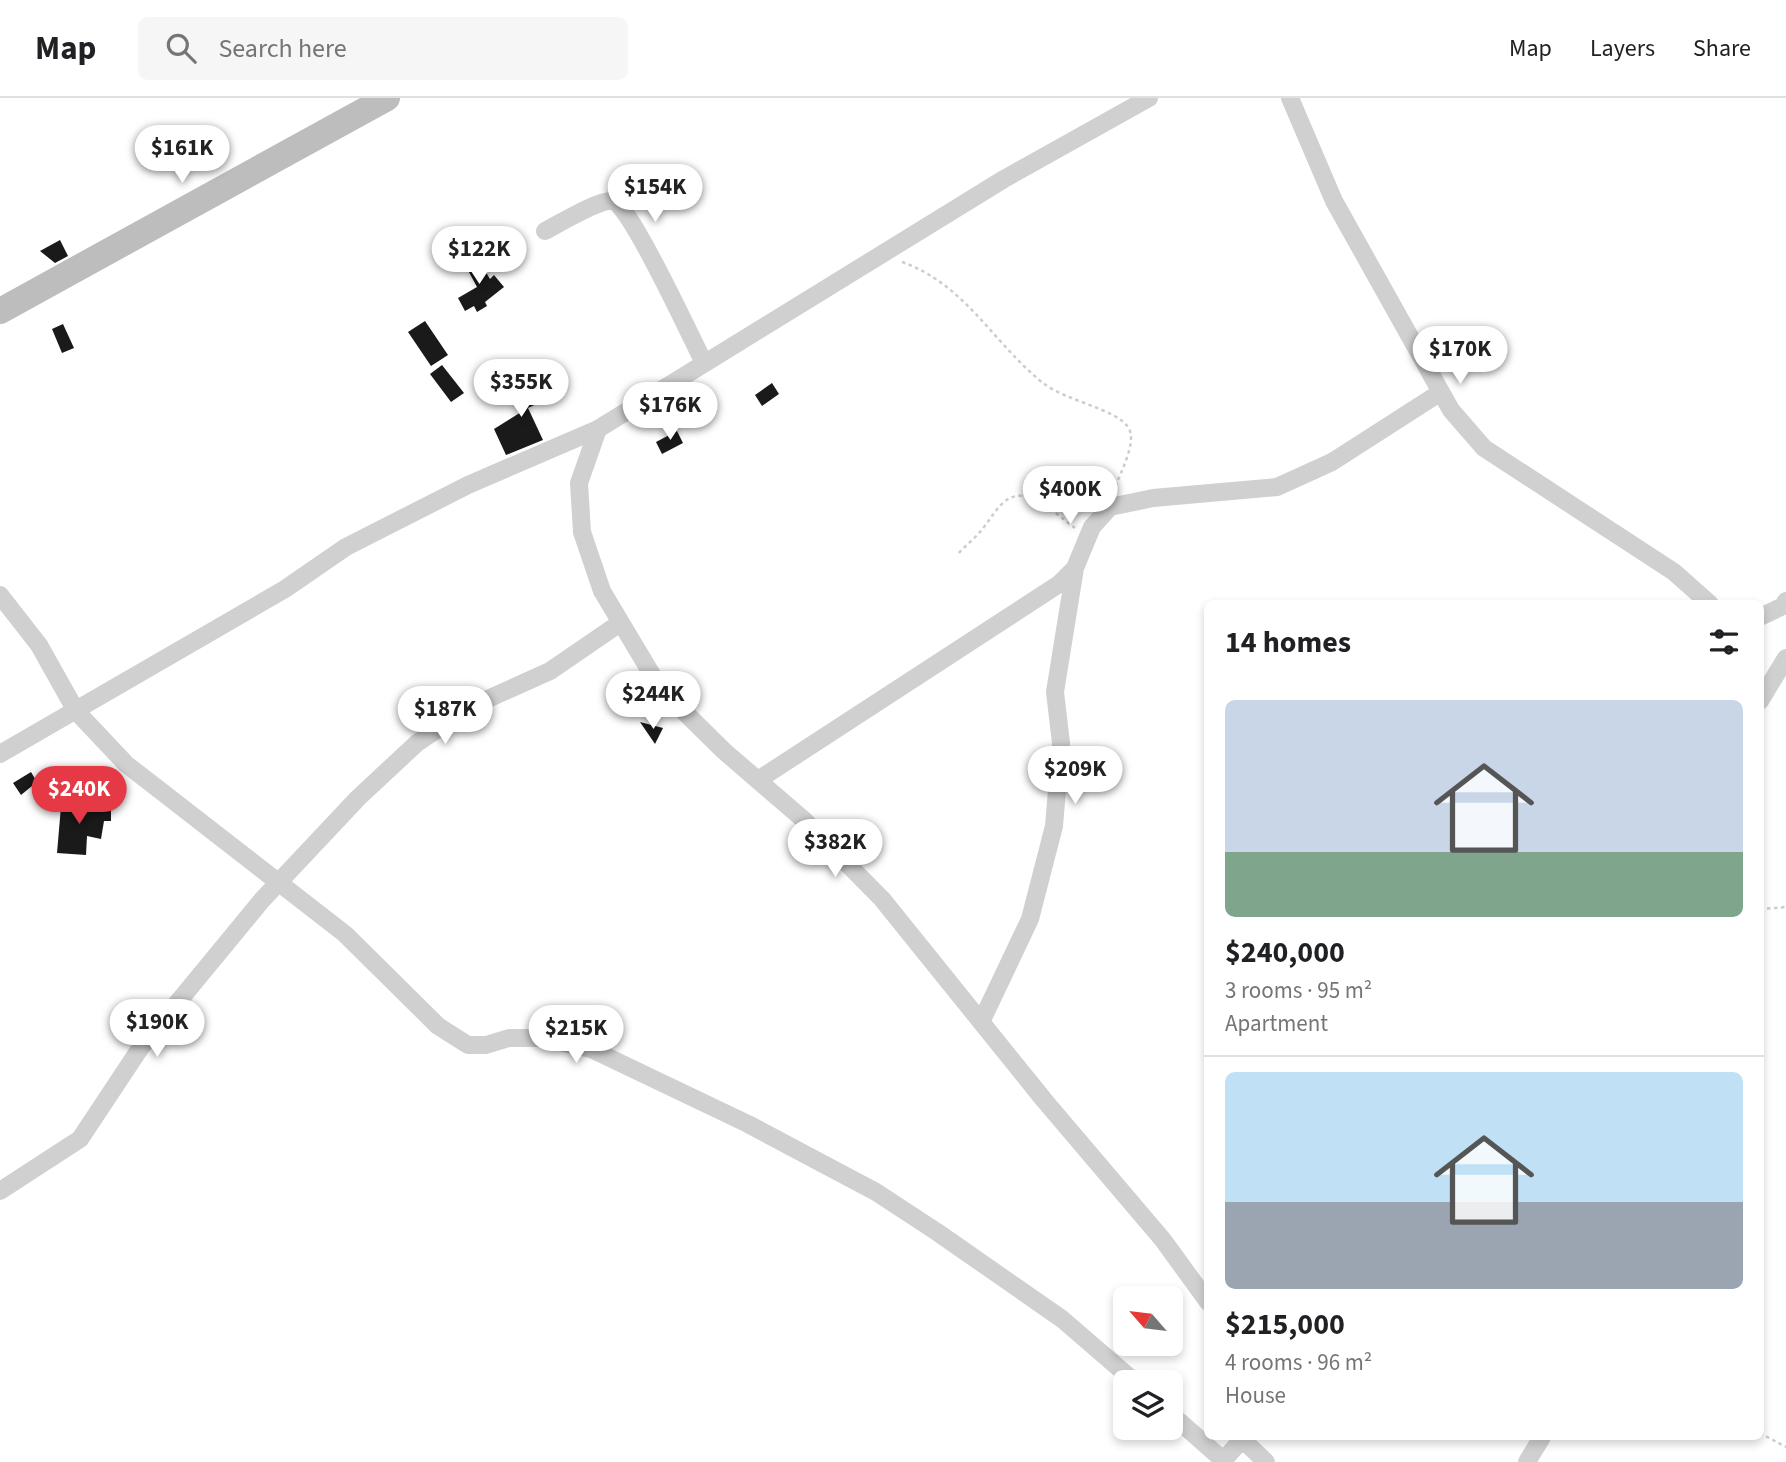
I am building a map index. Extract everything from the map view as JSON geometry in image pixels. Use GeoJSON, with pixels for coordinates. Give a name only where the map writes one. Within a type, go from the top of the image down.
{"type":"FeatureCollection","features":[{"type":"Feature","properties":{"kind":"street"},"geometry":{"type":"LineString","coordinates":[[0,311],[387,98]]}},
{"type":"Feature","properties":{"kind":"street"},"geometry":{"type":"LineString","coordinates":[[0,754],[76,711],[112,686],[161,663],[274,595],[345,547],[468,485],[598,429],[1004,179],[1149,98]]}},
{"type":"Feature","properties":{"kind":"street"},"geometry":{"type":"LineString","coordinates":[[1290,98],[1334,201],[1451,410],[1484,448],[1674,572],[1706,600]]}},
{"type":"Feature","properties":{"kind":"street"},"geometry":{"type":"LineString","coordinates":[[545,231],[601,204],[614,201],[621,205],[642,240],[704,363]]}},
{"type":"Feature","properties":{"kind":"street"},"geometry":{"type":"LineString","coordinates":[[982,1020],[1030,919],[1054,827],[1061,743],[1055,692],[1074,568],[1098,517],[1110,507],[1153,498],[1277,487],[1332,461],[1441,392]]}},
{"type":"Feature","properties":{"kind":"street"},"geometry":{"type":"LineString","coordinates":[[598,429],[579,483],[582,532],[602,591],[660,688],[804,820],[882,899],[1044,1100],[1163,1240],[1204,1296]]}},
{"type":"Feature","properties":{"kind":"street"},"geometry":{"type":"LineString","coordinates":[[758,780],[1059,584],[1074,568]]}},
{"type":"Feature","properties":{"kind":"street"},"geometry":{"type":"LineString","coordinates":[[0,595],[39,645],[76,711],[126,764],[345,934],[438,1026],[468,1045],[486,1045],[509,1038],[560,1040],[591,1049],[748,1124],[876,1192],[937,1232],[1062,1319],[1121,1370]]}},
{"type":"Feature","properties":{"kind":"street"},"geometry":{"type":"LineString","coordinates":[[1764,615],[1783,606],[1786,601]]}},
{"type":"Feature","properties":{"kind":"street"},"geometry":{"type":"LineString","coordinates":[[0,1191],[80,1139],[141,1047],[278,882],[417,743],[470,707],[550,671],[620,624]]}},
{"type":"Feature","properties":{"kind":"street"},"geometry":{"type":"LineString","coordinates":[[1764,694],[1786,658]]}},
{"type":"Feature","properties":{"kind":"street"},"geometry":{"type":"LineString","coordinates":[[1183,1425],[1222,1461],[1241,1440]]}},
{"type":"Feature","properties":{"kind":"street"},"geometry":{"type":"LineString","coordinates":[[1245,1440],[1265,1462]]}},
{"type":"Feature","properties":{"kind":"street"},"geometry":{"type":"LineString","coordinates":[[1527,1462],[1540,1440]]}},
{"type":"Feature","properties":{"kind":"path"},"geometry":{"type":"LineString","coordinates":[[882,255],[934,275],[1041,381],[1074,401],[1117,415],[1129,427],[1132,438],[1110,507]]}},
{"type":"Feature","properties":{"kind":"path"},"geometry":{"type":"LineString","coordinates":[[959,553],[1003,503],[1020,495],[1037,500],[1087,536]]}},
{"type":"Feature","properties":{"kind":"path"},"geometry":{"type":"LineString","coordinates":[[1764,909],[1786,907]]}},
{"type":"Feature","properties":{"kind":"path"},"geometry":{"type":"LineString","coordinates":[[1764,1435],[1786,1447]]}},
{"type":"Feature","properties":{"kind":"building"},"geometry":{"type":"Polygon","coordinates":[[[60,240],[68,256],[55,263],[40,251],[60,240]]]}},
{"type":"Feature","properties":{"kind":"building"},"geometry":{"type":"Polygon","coordinates":[[[475,254],[490,279],[494,275],[504,287],[485,302],[487,306],[477,312],[474,306],[465,311],[458,298],[477,287],[463,261],[475,254]]]}},
{"type":"Feature","properties":{"kind":"building"},"geometry":{"type":"Polygon","coordinates":[[[425,321],[448,355],[431,366],[408,332],[425,321]]]}},
{"type":"Feature","properties":{"kind":"building"},"geometry":{"type":"Polygon","coordinates":[[[63,324],[74,348],[62,353],[52,329],[63,324]]]}},
{"type":"Feature","properties":{"kind":"building"},"geometry":{"type":"Polygon","coordinates":[[[442,365],[464,393],[451,402],[430,374],[442,365]]]}},
{"type":"Feature","properties":{"kind":"building"},"geometry":{"type":"Polygon","coordinates":[[[534,377],[545,400],[528,408],[543,440],[506,455],[494,429],[526,409],[504,391],[534,377]]]}},
{"type":"Feature","properties":{"kind":"building"},"geometry":{"type":"Polygon","coordinates":[[[772,383],[779,394],[762,406],[755,395],[772,383]]]}},
{"type":"Feature","properties":{"kind":"building"},"geometry":{"type":"Polygon","coordinates":[[[677,431],[683,443],[662,454],[656,442],[677,431]]]}},
{"type":"Feature","properties":{"kind":"building"},"geometry":{"type":"Polygon","coordinates":[[[640,722],[663,728],[655,744],[640,722]]]}},
{"type":"Feature","properties":{"kind":"building"},"geometry":{"type":"Polygon","coordinates":[[[31,772],[37,782],[21,795],[13,783],[31,772]]]}},
{"type":"Feature","properties":{"kind":"building"},"geometry":{"type":"Polygon","coordinates":[[[63,783],[72,808],[111,808],[111,821],[104,821],[101,839],[87,836],[86,855],[57,853],[63,783]]]}}]}
